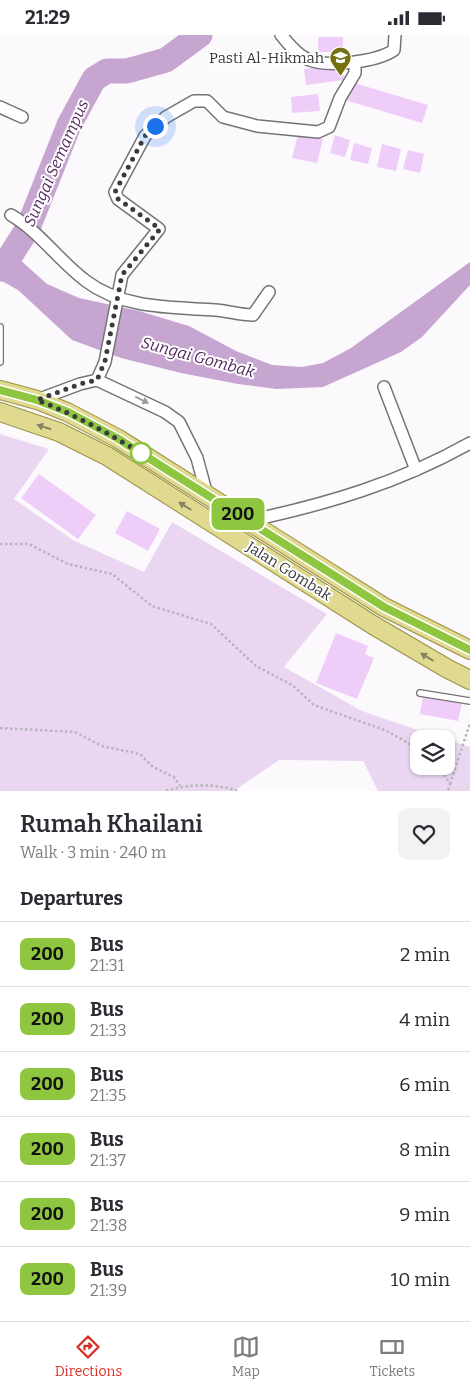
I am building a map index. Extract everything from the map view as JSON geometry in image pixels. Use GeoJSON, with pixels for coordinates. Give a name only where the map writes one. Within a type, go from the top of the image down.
{"type":"FeatureCollection","features":[{"type":"Feature","properties":{"kind":"main road","name":"Jalan Gombak"},"geometry":{"type":"LineString","coordinates":[[0,390],[37,400],[68,412],[117,438],[384,607],[470,650]]}},
{"type":"Feature","properties":{"kind":"main road","name":"Jalan Gombak"},"geometry":{"type":"LineString","coordinates":[[0,413],[59,431],[107,456],[373,625],[448,669],[470,679]]}},
{"type":"Feature","properties":{"kind":"street"},"geometry":{"type":"LineString","coordinates":[[281,35],[305,59],[319,63],[355,62],[386,56],[394,50],[396,35]]}},
{"type":"Feature","properties":{"kind":"street"},"geometry":{"type":"LineString","coordinates":[[97,380],[105,361],[122,275],[160,229],[118,199],[115,192],[145,136],[166,117],[194,101],[201,100],[207,101],[223,117],[257,127],[318,132],[329,127],[340,98],[355,73],[355,62]]}},
{"type":"Feature","properties":{"kind":"street"},"geometry":{"type":"LineString","coordinates":[[0,107],[22,117]]}},
{"type":"Feature","properties":{"kind":"street"},"geometry":{"type":"LineString","coordinates":[[16,218],[43,240],[52,251],[86,281],[102,292],[132,303],[253,315],[269,292]]}},
{"type":"Feature","properties":{"kind":"street"},"geometry":{"type":"LineString","coordinates":[[37,400],[80,384],[97,380],[165,412],[180,422],[197,457],[208,495]]}},
{"type":"Feature","properties":{"kind":"street"},"geometry":{"type":"LineString","coordinates":[[384,387],[416,470]]}},
{"type":"Feature","properties":{"kind":"street"},"geometry":{"type":"LineString","coordinates":[[248,521],[338,500],[438,461],[470,443]]}},
{"type":"Feature","properties":{"kind":"lane"},"geometry":{"type":"LineString","coordinates":[[0,327],[0,362]]}},
{"type":"Feature","properties":{"kind":"lane"},"geometry":{"type":"LineString","coordinates":[[420,693],[470,701]]}},
{"type":"Feature","properties":{"kind":"path"},"geometry":{"type":"LineString","coordinates":[[0,544],[29,544],[68,564],[112,574],[152,607],[210,624],[256,666],[292,685],[314,705],[387,731],[410,744]]}},
{"type":"Feature","properties":{"kind":"path"},"geometry":{"type":"LineString","coordinates":[[448,791],[470,723]]}},
{"type":"Feature","properties":{"kind":"path"},"geometry":{"type":"LineString","coordinates":[[0,728],[74,732],[102,746],[140,755],[153,767],[174,777],[180,786]]}},
{"type":"Feature","properties":{"kind":"path"},"geometry":{"type":"LineString","coordinates":[[444,775],[450,784]]}},
{"type":"Feature","properties":{"kind":"path"},"geometry":{"type":"LineString","coordinates":[[166,791],[180,786],[224,786],[237,791]]}},
{"type":"Feature","properties":{"kind":"shaded area"},"geometry":{"type":"Polygon","coordinates":[[[0,434],[49,449],[14,499],[73,540],[144,572],[172,522],[327,614],[284,667],[362,711],[418,730],[410,730],[410,775],[455,775],[455,742],[470,747],[470,791],[378,791],[363,761],[279,760],[234,791],[0,791],[0,434]]]}},
{"type":"Feature","properties":{"kind":"water","name":"Sungai Gombak"},"geometry":{"type":"Polygon","coordinates":[[[0,252],[19,259],[47,284],[79,298],[139,311],[189,326],[236,351],[272,365],[302,367],[323,363],[351,348],[470,262],[470,285],[422,337],[401,352],[323,387],[276,389],[181,373],[121,358],[72,340],[18,290],[0,280],[0,252]]]}},
{"type":"Feature","properties":{"kind":"building"},"geometry":{"type":"Polygon","coordinates":[[[318,37],[343,37],[343,48],[334,48],[334,52],[318,52],[318,37]]]}},
{"type":"Feature","properties":{"kind":"building"},"geometry":{"type":"Polygon","coordinates":[[[342,64],[344,80],[306,85],[304,69],[342,64]]]}},
{"type":"Feature","properties":{"kind":"building"},"geometry":{"type":"Polygon","coordinates":[[[351,82],[428,105],[422,123],[345,100],[351,82]]]}},
{"type":"Feature","properties":{"kind":"building"},"geometry":{"type":"Polygon","coordinates":[[[318,94],[320,111],[292,113],[291,97],[318,94]]]}},
{"type":"Feature","properties":{"kind":"building"},"geometry":{"type":"Polygon","coordinates":[[[298,134],[323,139],[317,163],[292,158],[298,134]]]}},
{"type":"Feature","properties":{"kind":"building"},"geometry":{"type":"Polygon","coordinates":[[[335,135],[350,140],[345,157],[330,153],[335,135]]]}},
{"type":"Feature","properties":{"kind":"building"},"geometry":{"type":"Polygon","coordinates":[[[354,143],[372,148],[368,164],[350,160],[354,143]]]}},
{"type":"Feature","properties":{"kind":"building"},"geometry":{"type":"Polygon","coordinates":[[[382,144],[401,149],[396,171],[377,167],[382,144]]]}},
{"type":"Feature","properties":{"kind":"building"},"geometry":{"type":"Polygon","coordinates":[[[408,150],[424,154],[420,173],[403,169],[408,150]]]}},
{"type":"Feature","properties":{"kind":"building"},"geometry":{"type":"Polygon","coordinates":[[[39,474],[96,515],[78,539],[21,498],[39,474]]]}},
{"type":"Feature","properties":{"kind":"building"},"geometry":{"type":"Polygon","coordinates":[[[127,511],[160,529],[148,551],[115,533],[127,511]]]}},
{"type":"Feature","properties":{"kind":"building"},"geometry":{"type":"Polygon","coordinates":[[[336,633],[368,646],[365,654],[374,658],[357,699],[316,683],[336,633]]]}},
{"type":"Feature","properties":{"kind":"building"},"geometry":{"type":"Polygon","coordinates":[[[423,697],[462,704],[458,721],[420,714],[423,697]]]}},
{"type":"Feature","properties":{"kind":"waterway","name":"Sungai Semampus"},"geometry":{"type":"LineString","coordinates":[[2,269],[28,228],[69,125],[94,79],[107,71],[127,71],[166,60],[200,35]]}},
{"type":"Feature","properties":{"kind":"bus line","name":"200"},"geometry":{"type":"LineString","coordinates":[[0,390],[37,400],[68,412],[117,438],[384,607],[470,650]]}},
{"type":"Feature","properties":{"kind":"place","name":"Pasti Al-Hikmah"},"geometry":{"type":"Point","coordinates":[340,77]}},
{"type":"Feature","properties":{"kind":"route"},"geometry":{"type":"LineString","coordinates":[[141,453],[147,457],[117,438],[68,412],[37,400],[80,384],[97,380],[105,361],[122,275],[160,229],[118,199],[115,192],[116,186],[145,136],[155,126]]}}]}
